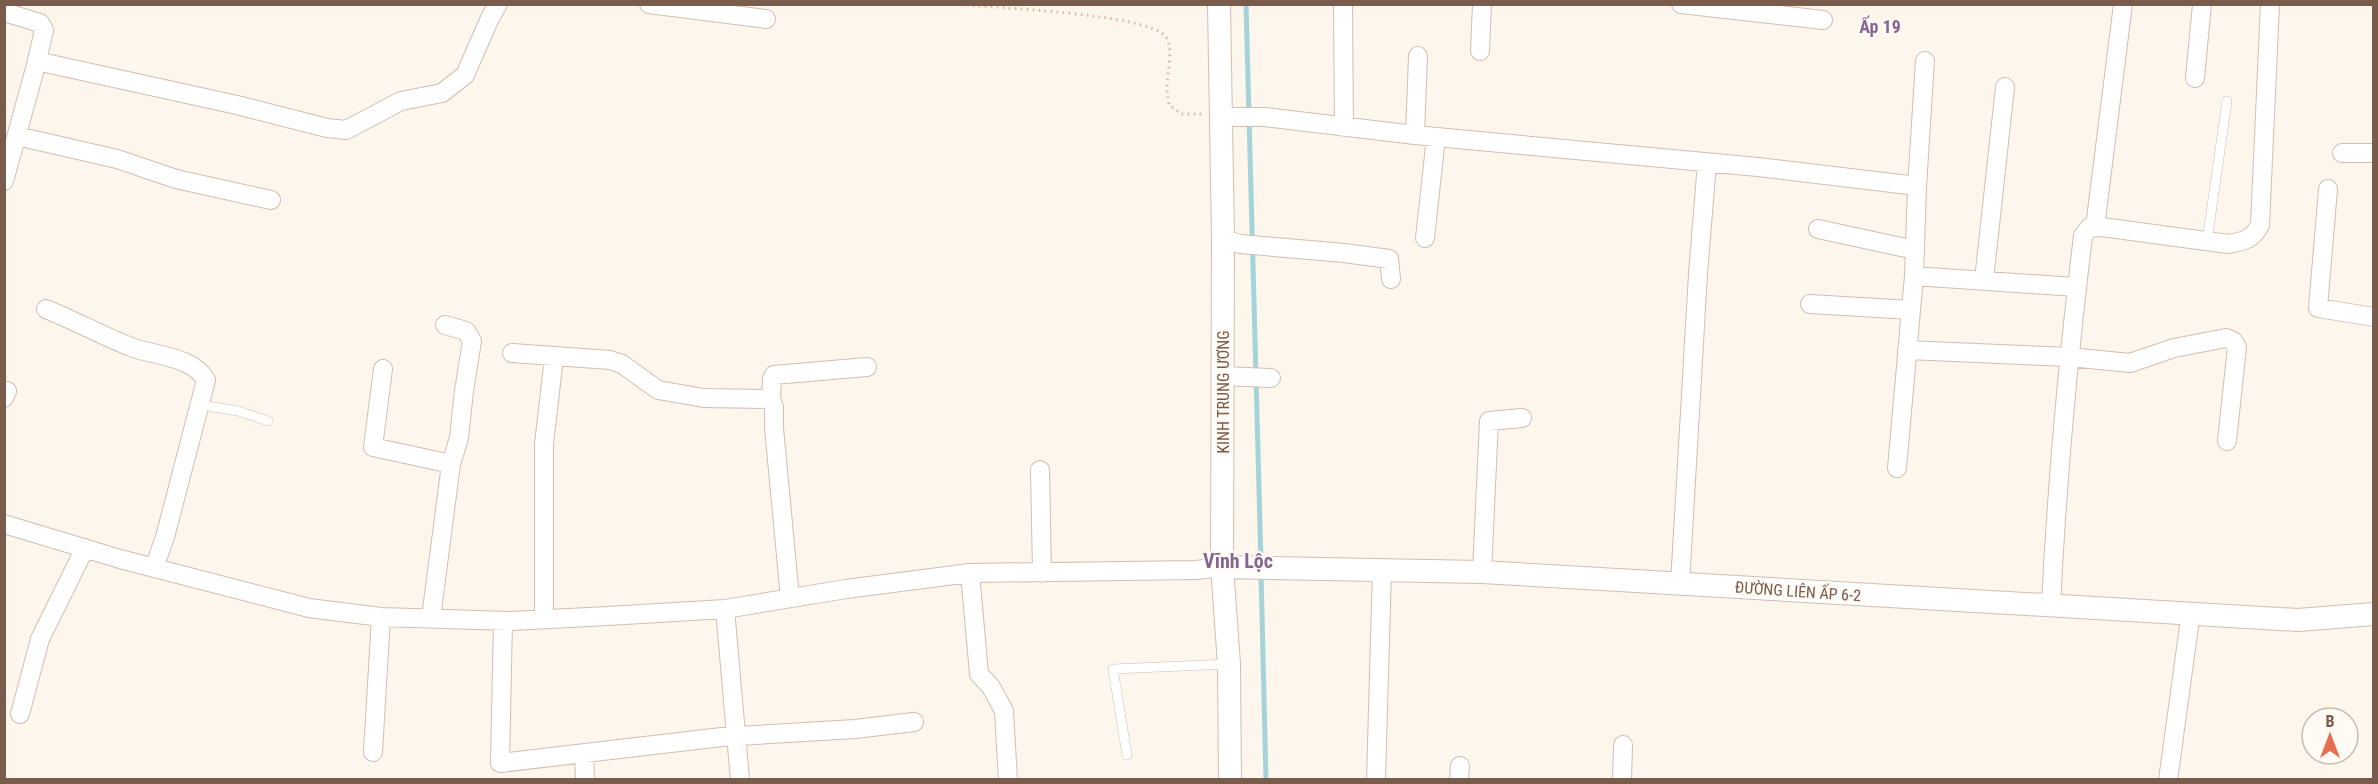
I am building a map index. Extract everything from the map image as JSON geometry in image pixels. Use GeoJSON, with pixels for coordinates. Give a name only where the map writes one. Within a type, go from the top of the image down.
{"type":"FeatureCollection","features":[{"type":"Feature","properties":{"kind":"street"},"geometry":{"type":"LineString","coordinates":[[36,65],[41,63],[237,105],[327,128],[346,130],[401,101],[442,93],[465,75],[498,4]]}},
{"type":"Feature","properties":{"kind":"street"},"geometry":{"type":"LineString","coordinates":[[650,4],[766,19]]}},
{"type":"Feature","properties":{"kind":"street","name":"KINH TRUNG ƯƠNG"},"geometry":{"type":"LineString","coordinates":[[1219,4],[1232,242],[1223,376],[1230,567],[1230,780]]}},
{"type":"Feature","properties":{"kind":"street"},"geometry":{"type":"LineString","coordinates":[[1343,4],[1344,127]]}},
{"type":"Feature","properties":{"kind":"street"},"geometry":{"type":"LineString","coordinates":[[1480,51],[1482,4]]}},
{"type":"Feature","properties":{"kind":"street"},"geometry":{"type":"LineString","coordinates":[[1681,4],[1823,20]]}},
{"type":"Feature","properties":{"kind":"street"},"geometry":{"type":"LineString","coordinates":[[2095,227],[2122,4]]}},
{"type":"Feature","properties":{"kind":"street"},"geometry":{"type":"LineString","coordinates":[[2195,78],[2202,4]]}},
{"type":"Feature","properties":{"kind":"street"},"geometry":{"type":"LineString","coordinates":[[2051,604],[2056,503],[2076,287],[2083,236],[2089,228],[2095,227],[2228,244],[2246,241],[2254,236],[2260,225],[2270,4]]}},
{"type":"Feature","properties":{"kind":"street"},"geometry":{"type":"LineString","coordinates":[[4,12],[40,23],[44,30],[4,181]]}},
{"type":"Feature","properties":{"kind":"street"},"geometry":{"type":"LineString","coordinates":[[1415,135],[1418,56]]}},
{"type":"Feature","properties":{"kind":"street"},"geometry":{"type":"LineString","coordinates":[[1897,468],[1914,276],[1925,60]]}},
{"type":"Feature","properties":{"kind":"street"},"geometry":{"type":"LineString","coordinates":[[1984,280],[2005,87]]}},
{"type":"Feature","properties":{"kind":"street"},"geometry":{"type":"LineString","coordinates":[[1226,116],[1265,117],[1415,135],[1707,162],[1917,186]]}},
{"type":"Feature","properties":{"kind":"street"},"geometry":{"type":"LineString","coordinates":[[17,136],[117,159],[176,179],[271,201]]}},
{"type":"Feature","properties":{"kind":"street"},"geometry":{"type":"LineString","coordinates":[[1425,238],[1436,137]]}},
{"type":"Feature","properties":{"kind":"street"},"geometry":{"type":"LineString","coordinates":[[2342,153],[2373,153]]}},
{"type":"Feature","properties":{"kind":"street"},"geometry":{"type":"LineString","coordinates":[[1680,584],[1696,297],[1707,162]]}},
{"type":"Feature","properties":{"kind":"street"},"geometry":{"type":"LineString","coordinates":[[2328,189],[2318,308],[2373,317]]}},
{"type":"Feature","properties":{"kind":"street"},"geometry":{"type":"LineString","coordinates":[[1818,229],[1915,250]]}},
{"type":"Feature","properties":{"kind":"street"},"geometry":{"type":"LineString","coordinates":[[1232,242],[1389,259],[1391,279]]}},
{"type":"Feature","properties":{"kind":"street"},"geometry":{"type":"LineString","coordinates":[[1914,276],[2076,287]]}},
{"type":"Feature","properties":{"kind":"street"},"geometry":{"type":"LineString","coordinates":[[1810,304],[1911,310]]}},
{"type":"Feature","properties":{"kind":"street"},"geometry":{"type":"LineString","coordinates":[[46,309],[132,347],[183,362],[201,371],[206,380],[165,537],[154,568]]}},
{"type":"Feature","properties":{"kind":"street"},"geometry":{"type":"LineString","coordinates":[[431,618],[450,464],[459,438],[472,341],[466,330],[445,325]]}},
{"type":"Feature","properties":{"kind":"street"},"geometry":{"type":"LineString","coordinates":[[1907,350],[2069,357],[2130,363],[2168,350],[2216,338],[2226,338],[2233,341],[2237,347],[2227,441]]}},
{"type":"Feature","properties":{"kind":"street"},"geometry":{"type":"LineString","coordinates":[[512,353],[596,358],[622,364],[658,390],[704,398],[771,399]]}},
{"type":"Feature","properties":{"kind":"street"},"geometry":{"type":"LineString","coordinates":[[544,619],[544,444],[554,357]]}},
{"type":"Feature","properties":{"kind":"street"},"geometry":{"type":"LineString","coordinates":[[790,598],[774,407],[771,399],[772,379],[774,375],[867,367]]}},
{"type":"Feature","properties":{"kind":"street"},"geometry":{"type":"LineString","coordinates":[[383,369],[374,447],[450,464]]}},
{"type":"Feature","properties":{"kind":"street"},"geometry":{"type":"LineString","coordinates":[[1223,376],[1271,378]]}},
{"type":"Feature","properties":{"kind":"street"},"geometry":{"type":"LineString","coordinates":[[1482,573],[1489,421],[1522,417]]}},
{"type":"Feature","properties":{"kind":"street"},"geometry":{"type":"LineString","coordinates":[[1040,471],[1041,573]]}},
{"type":"Feature","properties":{"kind":"street"},"geometry":{"type":"LineString","coordinates":[[4,524],[154,568],[309,608],[381,617],[503,621],[725,609],[970,573],[1196,570],[1230,567]]}},
{"type":"Feature","properties":{"kind":"street"},"geometry":{"type":"LineString","coordinates":[[20,714],[40,639],[85,548]]}},
{"type":"Feature","properties":{"kind":"street","name":"ĐƯỜNG LIÊN ẤP 6-2"},"geometry":{"type":"LineString","coordinates":[[1230,567],[1482,573],[1804,593],[2191,612],[2298,620],[2373,614]]}},
{"type":"Feature","properties":{"kind":"street"},"geometry":{"type":"LineString","coordinates":[[1376,780],[1382,569]]}},
{"type":"Feature","properties":{"kind":"street"},"geometry":{"type":"LineString","coordinates":[[970,573],[979,674],[991,687],[1004,711],[1008,780]]}},
{"type":"Feature","properties":{"kind":"street"},"geometry":{"type":"LineString","coordinates":[[725,609],[740,780]]}},
{"type":"Feature","properties":{"kind":"street"},"geometry":{"type":"LineString","coordinates":[[2168,780],[2191,612]]}},
{"type":"Feature","properties":{"kind":"street"},"geometry":{"type":"LineString","coordinates":[[373,752],[381,617]]}},
{"type":"Feature","properties":{"kind":"street"},"geometry":{"type":"LineString","coordinates":[[503,621],[500,764],[735,735],[855,729],[914,722]]}},
{"type":"Feature","properties":{"kind":"street"},"geometry":{"type":"LineString","coordinates":[[1622,780],[1623,745]]}},
{"type":"Feature","properties":{"kind":"street"},"geometry":{"type":"LineString","coordinates":[[584,754],[585,780]]}},
{"type":"Feature","properties":{"kind":"lane"},"geometry":{"type":"LineString","coordinates":[[2207,241],[2227,101]]}},
{"type":"Feature","properties":{"kind":"lane"},"geometry":{"type":"LineString","coordinates":[[201,405],[238,411],[268,421]]}},
{"type":"Feature","properties":{"kind":"lane"},"geometry":{"type":"LineString","coordinates":[[1127,755],[1113,669],[1229,664]]}},
{"type":"Feature","properties":{"kind":"path"},"geometry":{"type":"LineString","coordinates":[[955,4],[1118,19],[1155,29],[1166,38],[1169,47],[1166,90],[1169,105],[1182,114],[1226,116]]}},
{"type":"Feature","properties":{"kind":"waterway"},"geometry":{"type":"LineString","coordinates":[[1246,4],[1261,564]]}},
{"type":"Feature","properties":{"kind":"waterway"},"geometry":{"type":"LineString","coordinates":[[1261,573],[1266,780]]}},
{"type":"Feature","properties":{"kind":"district","name":"Ấp 19"},"geometry":{"type":"Point","coordinates":[1880,27]}},
{"type":"Feature","properties":{"kind":"district","name":"Vĩnh Lộc"},"geometry":{"type":"Point","coordinates":[1238,561]}}]}
